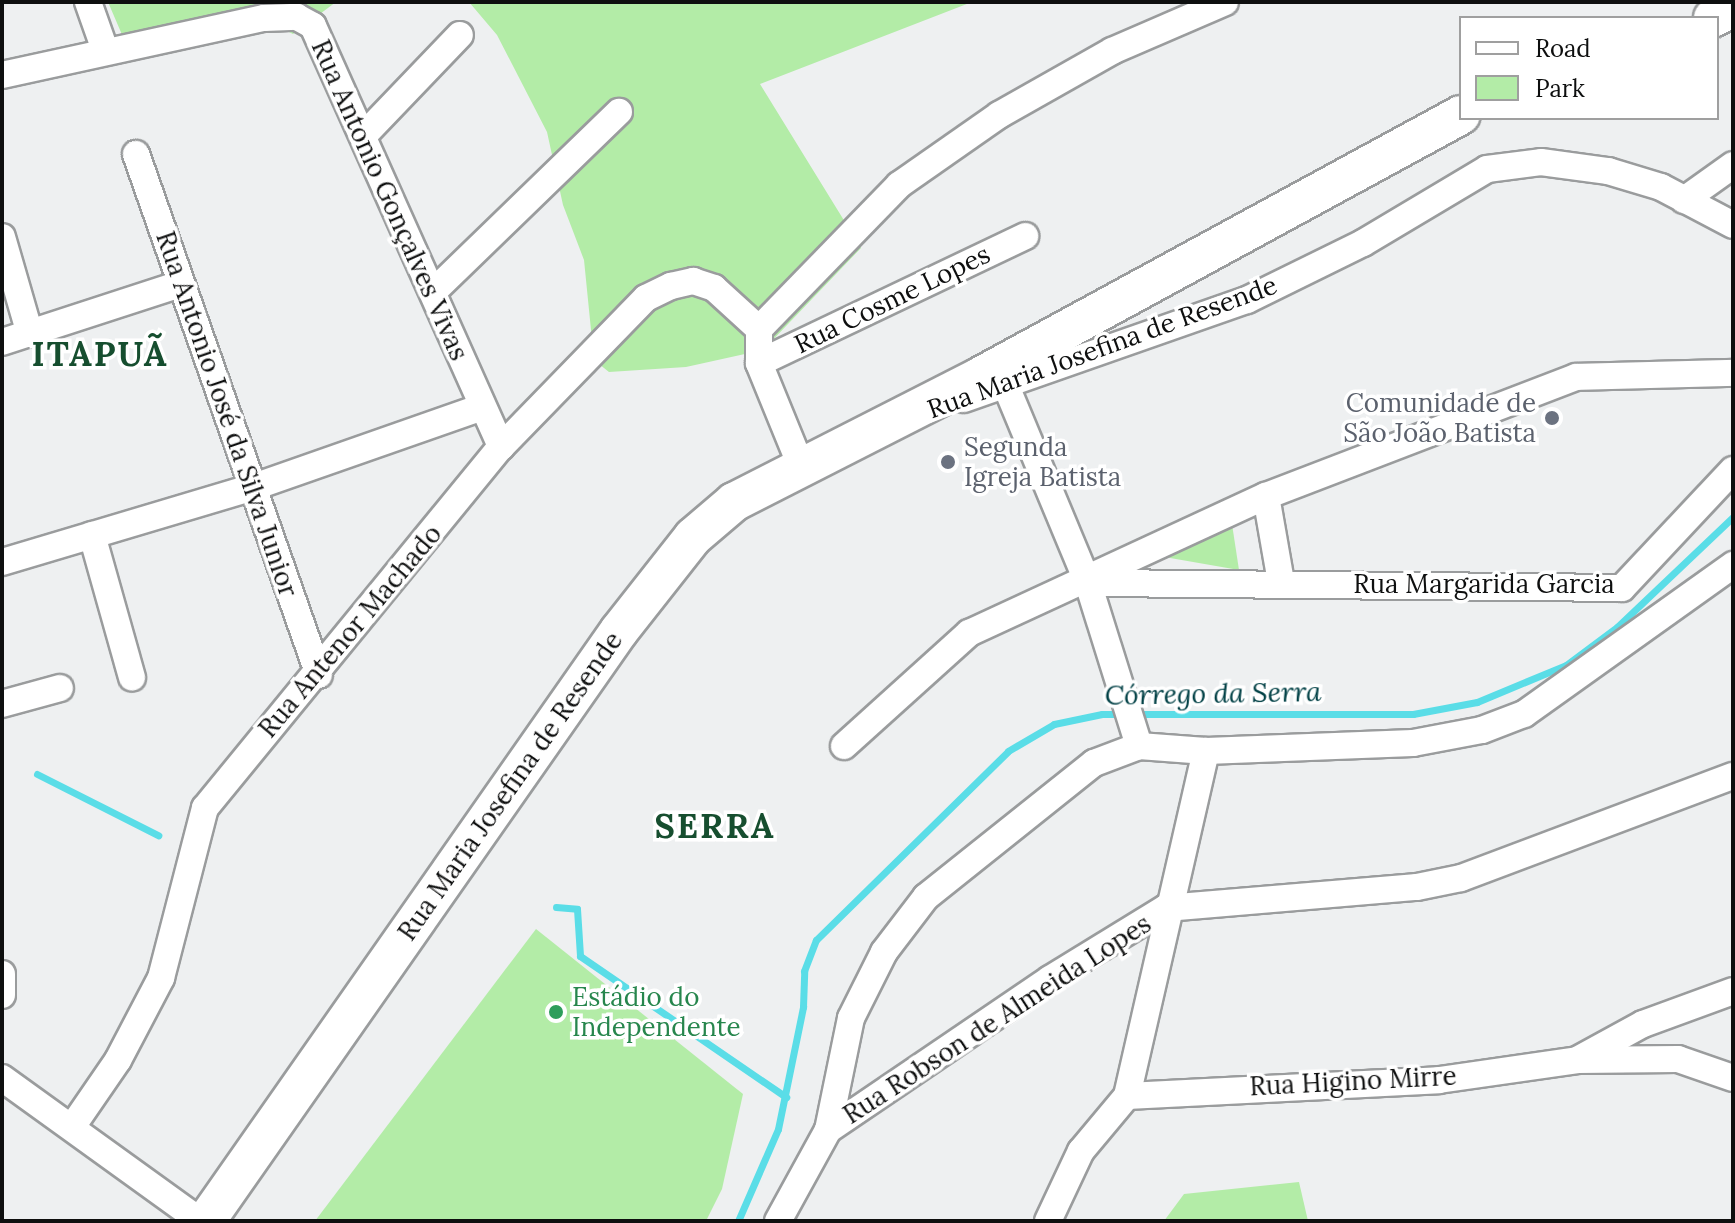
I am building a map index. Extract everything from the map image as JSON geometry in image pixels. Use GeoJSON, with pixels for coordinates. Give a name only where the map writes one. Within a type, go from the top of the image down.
{"type":"FeatureCollection","features":[{"type":"Feature","properties":{"kind":"main road"},"geometry":{"type":"LineString","coordinates":[[993,381],[1459,116]]}},
{"type":"Feature","properties":{"kind":"main road","name":"Rua Maria Josefina de Resende"},"geometry":{"type":"LineString","coordinates":[[203,1221],[660,578],[734,502],[883,425],[993,381]]}},
{"type":"Feature","properties":{"kind":"street"},"geometry":{"type":"LineString","coordinates":[[88,2],[105,50]]}},
{"type":"Feature","properties":{"kind":"street"},"geometry":{"type":"LineString","coordinates":[[801,466],[759,363],[759,329],[899,185],[1112,51],[1225,2]]}},
{"type":"Feature","properties":{"kind":"street","name":"Rua Antonio Gonçalves Vivas"},"geometry":{"type":"LineString","coordinates":[[2,75],[105,50],[297,17],[313,26],[365,134],[480,408],[501,447]]}},
{"type":"Feature","properties":{"kind":"street"},"geometry":{"type":"LineString","coordinates":[[365,134],[460,35]]}},
{"type":"Feature","properties":{"kind":"street"},"geometry":{"type":"LineString","coordinates":[[433,292],[619,112]]}},
{"type":"Feature","properties":{"kind":"street","name":"Rua Antonio José da Silva Junior"},"geometry":{"type":"LineString","coordinates":[[136,154],[319,675]]}},
{"type":"Feature","properties":{"kind":"street","name":"Rua Maria Josefina de Resende"},"geometry":{"type":"LineString","coordinates":[[993,381],[1247,300],[1363,243],[1487,169],[1541,162],[1608,171],[1684,200],[1724,221]]}},
{"type":"Feature","properties":{"kind":"street"},"geometry":{"type":"LineString","coordinates":[[1684,200],[1733,165]]}},
{"type":"Feature","properties":{"kind":"street","name":"Rua Cosme Lopes"},"geometry":{"type":"LineString","coordinates":[[759,363],[1025,236]]}},
{"type":"Feature","properties":{"kind":"street"},"geometry":{"type":"LineString","coordinates":[[2,237],[30,334]]}},
{"type":"Feature","properties":{"kind":"street","name":"Rua Antenor Machado"},"geometry":{"type":"LineString","coordinates":[[72,1127],[118,1060],[161,978],[205,808],[319,675],[501,447],[636,309],[671,286],[693,281],[714,288],[759,329]]}},
{"type":"Feature","properties":{"kind":"street"},"geometry":{"type":"LineString","coordinates":[[2,342],[181,284]]}},
{"type":"Feature","properties":{"kind":"street"},"geometry":{"type":"LineString","coordinates":[[844,746],[969,633],[1088,583],[1266,496],[1576,377],[1733,373]]}},
{"type":"Feature","properties":{"kind":"street"},"geometry":{"type":"LineString","coordinates":[[993,381],[1088,583],[1139,746]]}},
{"type":"Feature","properties":{"kind":"street"},"geometry":{"type":"LineString","coordinates":[[2,562],[251,488],[480,408]]}},
{"type":"Feature","properties":{"kind":"street","name":"Rua Margarida Garcia"},"geometry":{"type":"LineString","coordinates":[[1088,583],[1281,582],[1622,588],[1733,470]]}},
{"type":"Feature","properties":{"kind":"street"},"geometry":{"type":"LineString","coordinates":[[1266,496],[1281,582]]}},
{"type":"Feature","properties":{"kind":"street"},"geometry":{"type":"LineString","coordinates":[[92,535],[132,677]]}},
{"type":"Feature","properties":{"kind":"street"},"geometry":{"type":"LineString","coordinates":[[778,1221],[828,1130],[851,1018],[884,952],[926,897],[1094,763],[1139,746],[1206,751],[1413,743],[1482,730],[1547,699],[1733,565]]}},
{"type":"Feature","properties":{"kind":"street"},"geometry":{"type":"LineString","coordinates":[[2,704],[60,688]]}},
{"type":"Feature","properties":{"kind":"street"},"geometry":{"type":"LineString","coordinates":[[1048,1221],[1081,1151],[1127,1096],[1166,908],[1206,751]]}},
{"type":"Feature","properties":{"kind":"street"},"geometry":{"type":"LineString","coordinates":[[1166,908],[1417,887],[1461,878],[1733,776]]}},
{"type":"Feature","properties":{"kind":"street","name":"Rua Robson de Almeida Lopes"},"geometry":{"type":"LineString","coordinates":[[828,1130],[1050,979],[1166,908]]}},
{"type":"Feature","properties":{"kind":"street"},"geometry":{"type":"LineString","coordinates":[[2,974],[2,995]]}},
{"type":"Feature","properties":{"kind":"street","name":"Rua Higino Mirre"},"geometry":{"type":"LineString","coordinates":[[1578,1060],[1643,1024],[1733,991]]}},
{"type":"Feature","properties":{"kind":"street","name":"Rua Higino Mirre"},"geometry":{"type":"LineString","coordinates":[[1127,1096],[1439,1080],[1578,1060],[1678,1059],[1733,1078]]}},
{"type":"Feature","properties":{"kind":"street"},"geometry":{"type":"LineString","coordinates":[[2,1078],[203,1221]]}},
{"type":"Feature","properties":{"kind":"green space"},"geometry":{"type":"Polygon","coordinates":[[[108,2],[336,2],[293,34],[272,24],[126,44],[108,2]]]}},
{"type":"Feature","properties":{"kind":"green space"},"geometry":{"type":"Polygon","coordinates":[[[469,2],[972,2],[760,84],[861,248],[763,350],[686,367],[609,372],[594,360],[584,260],[563,205],[547,132],[497,35],[469,2]]]}},
{"type":"Feature","properties":{"kind":"green space"},"geometry":{"type":"Polygon","coordinates":[[[1230,511],[1239,570],[1130,551],[1230,511]]]}},
{"type":"Feature","properties":{"kind":"green space","name":"Estádio do Independente"},"geometry":{"type":"Polygon","coordinates":[[[536,929],[743,1094],[722,1189],[706,1221],[315,1221],[536,929]]]}},
{"type":"Feature","properties":{"kind":"green space"},"geometry":{"type":"Polygon","coordinates":[[[1299,1182],[1308,1221],[1164,1221],[1184,1194],[1299,1182]]]}},
{"type":"Feature","properties":{"kind":"waterway","name":"Córrego da Serra"},"geometry":{"type":"LineString","coordinates":[[738,1221],[778,1129],[803,1007],[804,971],[816,940],[1008,751],[1054,724],[1102,714],[1413,714],[1477,702],[1566,665],[1617,627],[1733,517]]}},
{"type":"Feature","properties":{"kind":"waterway"},"geometry":{"type":"LineString","coordinates":[[37,774],[158,835]]}},
{"type":"Feature","properties":{"kind":"waterway"},"geometry":{"type":"LineString","coordinates":[[556,907],[577,909],[580,956],[786,1097]]}},
{"type":"Feature","properties":{"kind":"place","name":"Comunidade de São João Batista"},"geometry":{"type":"Point","coordinates":[1552,418]}},
{"type":"Feature","properties":{"kind":"place","name":"Segunda Igreja Batista"},"geometry":{"type":"Point","coordinates":[948,462]}},
{"type":"Feature","properties":{"kind":"place","name":"Estádio do Independente"},"geometry":{"type":"Point","coordinates":[556,1012]}},
{"type":"Feature","properties":{"kind":"district","name":"ITAPUÃ"},"geometry":{"type":"Point","coordinates":[100,354]}},
{"type":"Feature","properties":{"kind":"district","name":"SERRA"},"geometry":{"type":"Point","coordinates":[715,826]}}]}
